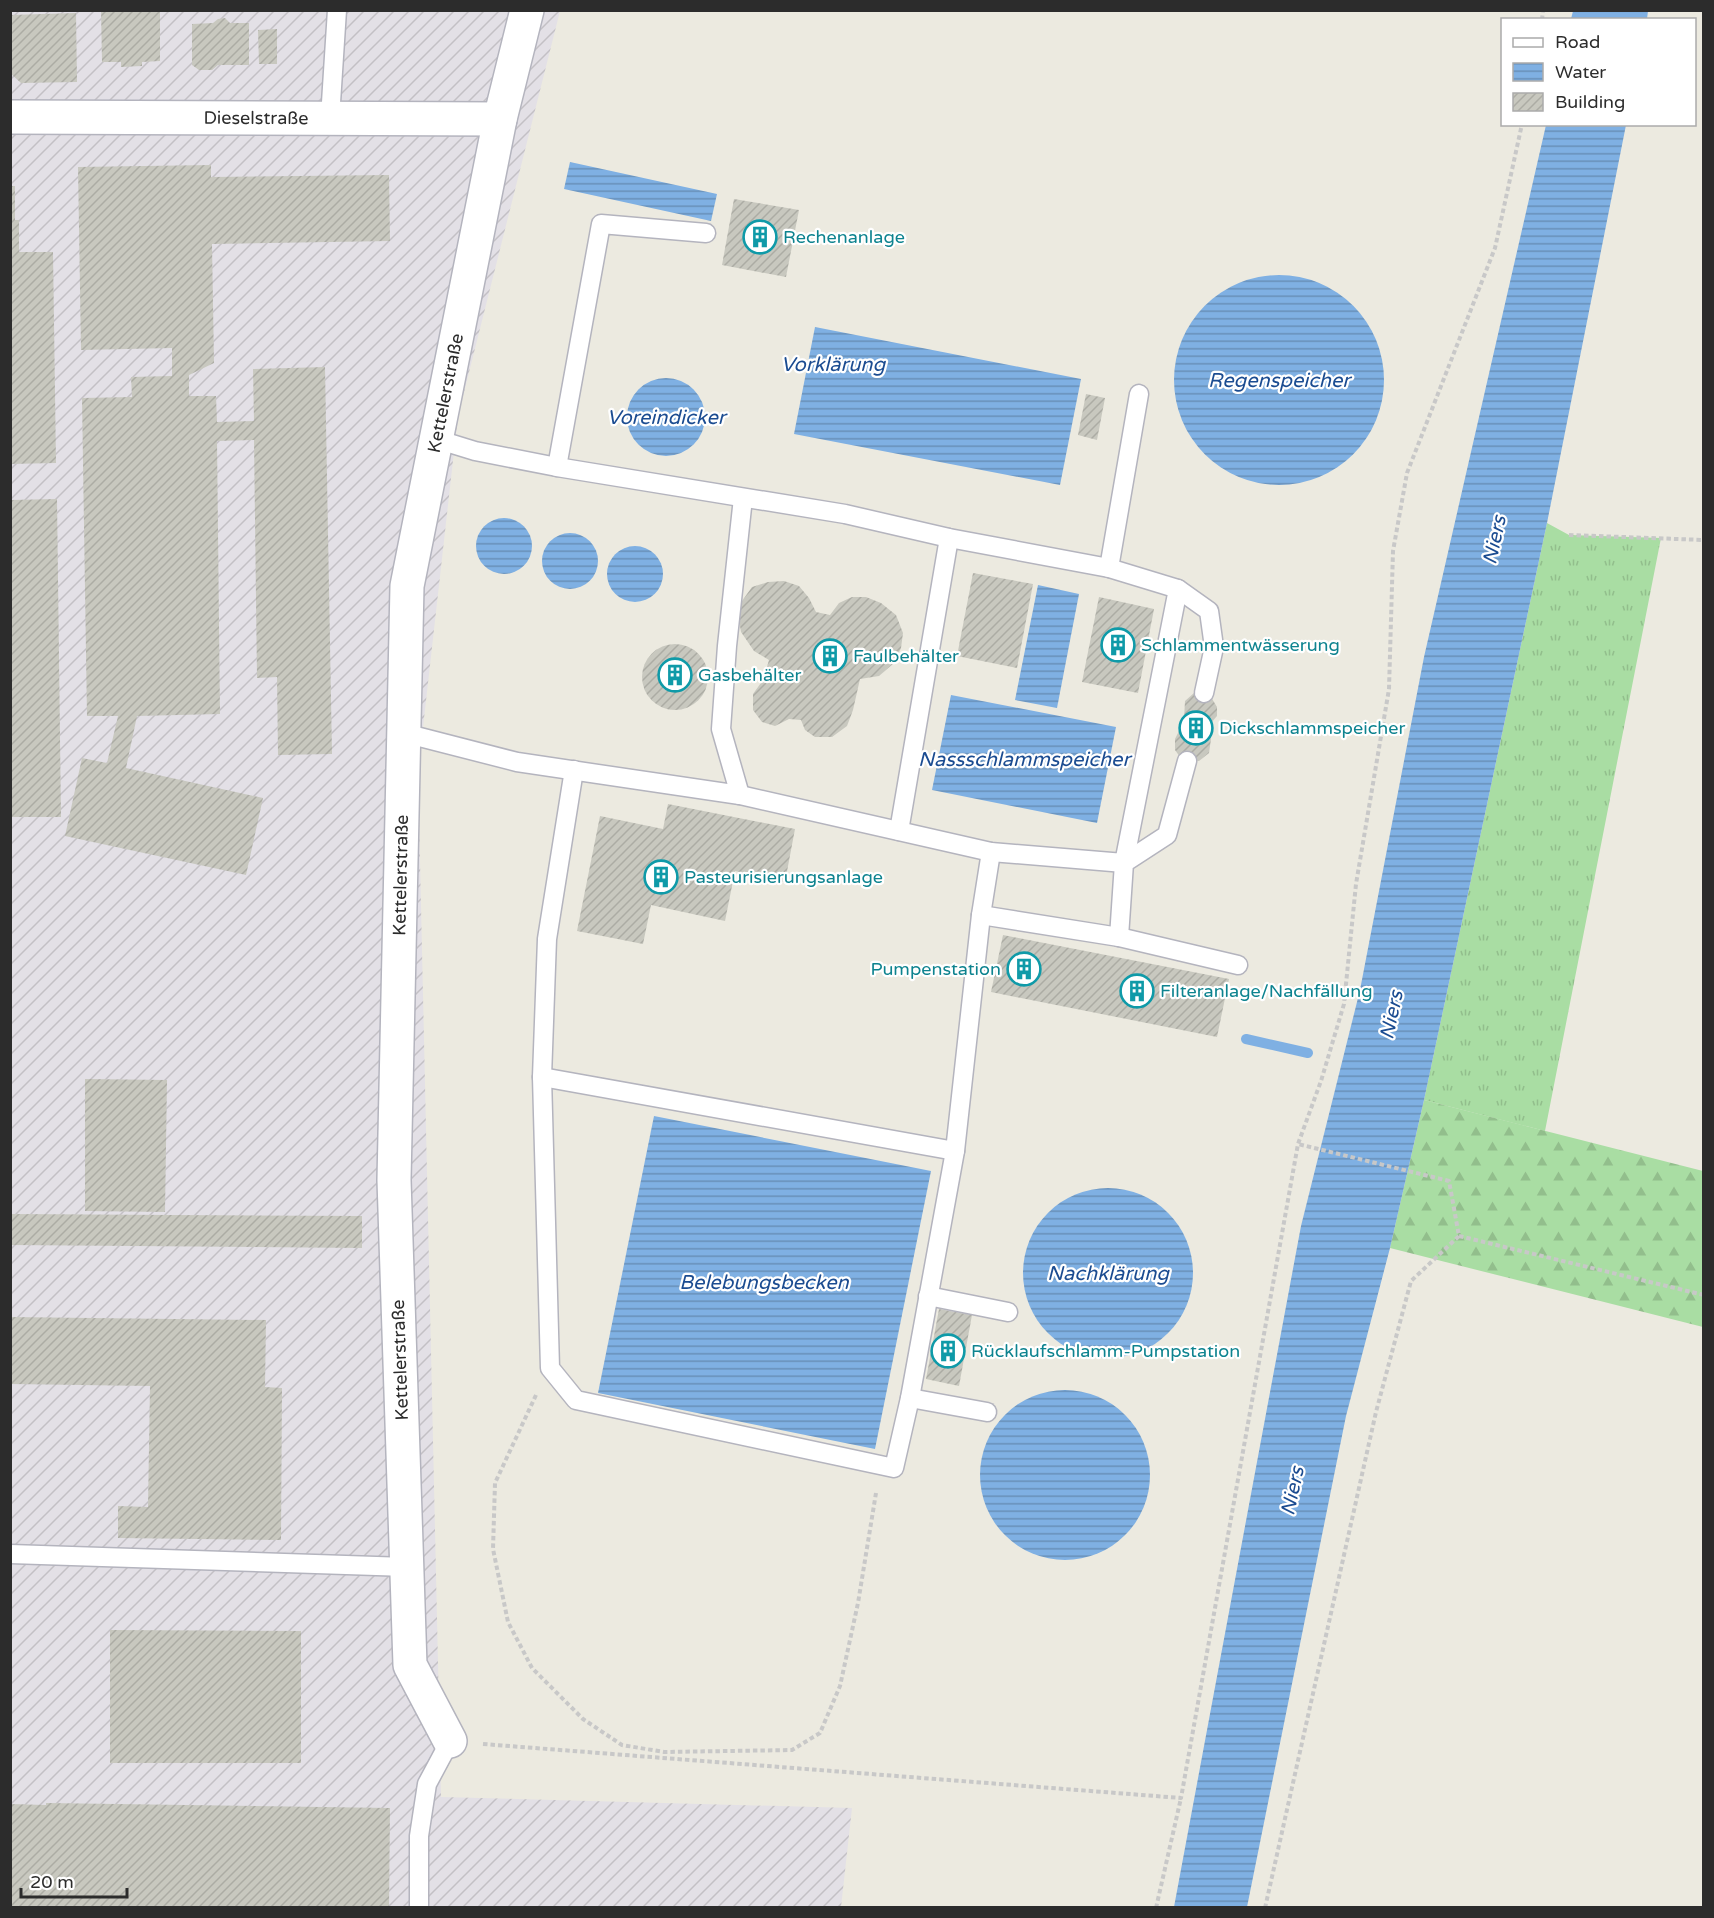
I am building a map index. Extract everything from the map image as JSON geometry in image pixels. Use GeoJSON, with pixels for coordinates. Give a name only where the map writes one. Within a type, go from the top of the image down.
{"type":"FeatureCollection","features":[{"type":"Feature","properties":{"kind":"street","name":"Kettelerstraße"},"geometry":{"type":"LineString","coordinates":[[450,1741],[410,1665],[394,1180],[407,586],[501,119],[526,10]]}},
{"type":"Feature","properties":{"kind":"street","name":"Dieselstraße"},"geometry":{"type":"LineString","coordinates":[[10,117],[501,119]]}},
{"type":"Feature","properties":{"kind":"lane"},"geometry":{"type":"LineString","coordinates":[[330,118],[337,10]]}},
{"type":"Feature","properties":{"kind":"lane"},"geometry":{"type":"LineString","coordinates":[[557,467],[601,224],[706,232]]}},
{"type":"Feature","properties":{"kind":"lane"},"geometry":{"type":"LineString","coordinates":[[1109,568],[1139,394]]}},
{"type":"Feature","properties":{"kind":"lane"},"geometry":{"type":"LineString","coordinates":[[436,439],[475,451],[557,467],[844,514],[949,538],[1109,568],[1178,589],[1209,611],[1214,647],[1204,693]]}},
{"type":"Feature","properties":{"kind":"lane"},"geometry":{"type":"LineString","coordinates":[[740,795],[721,729],[727,646],[743,498]]}},
{"type":"Feature","properties":{"kind":"lane"},"geometry":{"type":"LineString","coordinates":[[898,831],[949,538]]}},
{"type":"Feature","properties":{"kind":"lane"},"geometry":{"type":"LineString","coordinates":[[1119,937],[1124,863],[1178,589]]}},
{"type":"Feature","properties":{"kind":"lane"},"geometry":{"type":"LineString","coordinates":[[404,732],[517,762],[740,795],[991,852],[1124,863],[1167,835],[1187,761]]}},
{"type":"Feature","properties":{"kind":"lane"},"geometry":{"type":"LineString","coordinates":[[574,770],[547,939],[542,1077],[550,1368],[576,1400],[894,1468],[910,1398],[955,1151],[981,915],[991,852]]}},
{"type":"Feature","properties":{"kind":"lane"},"geometry":{"type":"LineString","coordinates":[[981,915],[1119,937],[1238,965]]}},
{"type":"Feature","properties":{"kind":"lane"},"geometry":{"type":"LineString","coordinates":[[542,1077],[955,1151]]}},
{"type":"Feature","properties":{"kind":"lane"},"geometry":{"type":"LineString","coordinates":[[928,1296],[1008,1312]]}},
{"type":"Feature","properties":{"kind":"lane"},"geometry":{"type":"LineString","coordinates":[[910,1398],[987,1412]]}},
{"type":"Feature","properties":{"kind":"lane"},"geometry":{"type":"LineString","coordinates":[[10,1554],[407,1568]]}},
{"type":"Feature","properties":{"kind":"lane"},"geometry":{"type":"LineString","coordinates":[[419,1908],[418,1836],[427,1784],[450,1741]]}},
{"type":"Feature","properties":{"kind":"path"},"geometry":{"type":"LineString","coordinates":[[1156,1908],[1181,1798],[1298,1144],[1321,1081],[1344,1004],[1356,884],[1389,689],[1394,550],[1407,473],[1495,248],[1522,126]]}},
{"type":"Feature","properties":{"kind":"path"},"geometry":{"type":"LineString","coordinates":[[1569,535],[1704,540]]}},
{"type":"Feature","properties":{"kind":"path"},"geometry":{"type":"LineString","coordinates":[[1298,1144],[1449,1181],[1459,1236]]}},
{"type":"Feature","properties":{"kind":"path"},"geometry":{"type":"LineString","coordinates":[[1459,1236],[1704,1295]]}},
{"type":"Feature","properties":{"kind":"path"},"geometry":{"type":"LineString","coordinates":[[1265,1908],[1376,1412],[1412,1281],[1459,1236]]}},
{"type":"Feature","properties":{"kind":"path"},"geometry":{"type":"LineString","coordinates":[[550,1368],[495,1483],[493,1549],[508,1622],[532,1668],[583,1719],[622,1745],[664,1752],[792,1750],[820,1732],[840,1686],[858,1603],[881,1465]]}},
{"type":"Feature","properties":{"kind":"path"},"geometry":{"type":"LineString","coordinates":[[450,1741],[1181,1798]]}},
{"type":"Feature","properties":{"kind":"shaded area"},"geometry":{"type":"Polygon","coordinates":[[[11,11],[560,11],[458,416],[418,772],[441,1797],[852,1808],[841,1907],[11,1908],[11,11]]]}},
{"type":"Feature","properties":{"kind":"green space"},"geometry":{"type":"Polygon","coordinates":[[[1547,523],[1569,535],[1661,538],[1545,1131],[1424,1100],[1547,523]]]}},
{"type":"Feature","properties":{"kind":"green space"},"geometry":{"type":"Polygon","coordinates":[[[1424,1100],[1703,1171],[1703,1327],[1390,1248],[1424,1100]]]}},
{"type":"Feature","properties":{"kind":"water"},"geometry":{"type":"Polygon","coordinates":[[[1573,10],[1648,11],[1647,18],[1571,18],[1573,10]]]}},
{"type":"Feature","properties":{"kind":"water","name":"Niers"},"geometry":{"type":"Polygon","coordinates":[[[1546,126],[1626,126],[1547,523],[1424,1100],[1390,1248],[1346,1416],[1247,1907],[1174,1907],[1301,1226],[1360,990],[1424,657],[1546,126]]]}},
{"type":"Feature","properties":{"kind":"water"},"geometry":{"type":"Polygon","coordinates":[[[570,162],[717,194],[711,221],[564,189],[570,162]]]}},
{"type":"Feature","properties":{"kind":"water","name":"Regenspeicher"},"geometry":{"type":"Polygon","coordinates":[[[1279,275],[1299,277],[1319,283],[1346,299],[1360,313],[1376,340],[1382,360],[1384,380],[1382,400],[1376,420],[1360,447],[1346,461],[1319,477],[1299,483],[1279,485],[1259,483],[1239,477],[1212,461],[1198,447],[1182,420],[1176,400],[1174,380],[1176,360],[1182,340],[1198,313],[1212,299],[1239,283],[1259,277],[1279,275]]]}},
{"type":"Feature","properties":{"kind":"water","name":"Vorklärung"},"geometry":{"type":"Polygon","coordinates":[[[815,327],[1081,379],[1060,485],[794,434],[815,327]]]}},
{"type":"Feature","properties":{"kind":"water","name":"Voreindicker"},"geometry":{"type":"Polygon","coordinates":[[[666,378],[681,381],[694,389],[702,402],[705,417],[702,432],[694,445],[681,453],[666,456],[651,453],[638,445],[630,432],[627,417],[630,402],[638,389],[651,381],[666,378]]]}},
{"type":"Feature","properties":{"kind":"water"},"geometry":{"type":"Polygon","coordinates":[[[504,518],[515,520],[524,526],[530,535],[532,546],[530,557],[524,566],[515,572],[504,574],[493,572],[484,566],[478,557],[476,546],[478,535],[484,526],[493,520],[504,518]]]}},
{"type":"Feature","properties":{"kind":"water"},"geometry":{"type":"Polygon","coordinates":[[[570,533],[581,535],[590,541],[596,550],[598,561],[596,572],[590,581],[581,587],[570,589],[559,587],[550,581],[544,572],[542,561],[544,550],[550,541],[559,535],[570,533]]]}},
{"type":"Feature","properties":{"kind":"water"},"geometry":{"type":"Polygon","coordinates":[[[630,546],[640,546],[655,554],[661,563],[663,574],[661,585],[655,594],[640,602],[630,602],[619,597],[612,590],[607,579],[607,569],[612,558],[619,551],[630,546]]]}},
{"type":"Feature","properties":{"kind":"water"},"geometry":{"type":"Polygon","coordinates":[[[1038,585],[1079,594],[1057,708],[1015,700],[1038,585]]]}},
{"type":"Feature","properties":{"kind":"water","name":"Nassschlammspeicher"},"geometry":{"type":"Polygon","coordinates":[[[951,695],[1116,727],[1097,823],[932,790],[951,695]]]}},
{"type":"Feature","properties":{"kind":"water","name":"Belebungsbecken"},"geometry":{"type":"Polygon","coordinates":[[[654,1116],[931,1171],[875,1449],[598,1393],[654,1116]]]}},
{"type":"Feature","properties":{"kind":"water","name":"Nachklärung"},"geometry":{"type":"Polygon","coordinates":[[[1108,1188],[1141,1194],[1168,1213],[1187,1240],[1193,1273],[1187,1306],[1168,1333],[1141,1352],[1108,1358],[1075,1352],[1048,1333],[1029,1306],[1023,1273],[1029,1240],[1048,1213],[1075,1194],[1108,1188]]]}},
{"type":"Feature","properties":{"kind":"water"},"geometry":{"type":"Polygon","coordinates":[[[1065,1390],[1097,1397],[1112,1404],[1125,1415],[1136,1428],[1143,1443],[1150,1475],[1143,1507],[1136,1522],[1125,1535],[1112,1546],[1097,1553],[1065,1560],[1033,1553],[1018,1546],[1005,1535],[994,1522],[987,1507],[980,1475],[987,1443],[994,1428],[1005,1415],[1018,1404],[1033,1397],[1065,1390]]]}},
{"type":"Feature","properties":{"kind":"building"},"geometry":{"type":"Polygon","coordinates":[[[101,10],[160,10],[160,61],[142,62],[142,66],[121,67],[121,62],[102,62],[101,10]]]}},
{"type":"Feature","properties":{"kind":"building"},"geometry":{"type":"Polygon","coordinates":[[[76,13],[77,82],[21,83],[10,73],[10,15],[76,13]]]}},
{"type":"Feature","properties":{"kind":"building"},"geometry":{"type":"Polygon","coordinates":[[[225,18],[230,23],[249,23],[249,65],[218,65],[212,70],[199,70],[192,65],[192,24],[213,23],[225,18]]]}},
{"type":"Feature","properties":{"kind":"building"},"geometry":{"type":"Polygon","coordinates":[[[277,29],[277,64],[259,64],[258,30],[277,29]]]}},
{"type":"Feature","properties":{"kind":"building"},"geometry":{"type":"Polygon","coordinates":[[[211,165],[211,177],[389,175],[390,241],[212,244],[214,363],[189,375],[189,396],[216,396],[217,422],[254,421],[253,369],[325,367],[332,754],[278,755],[277,677],[257,678],[254,440],[217,441],[220,714],[137,716],[126,768],[263,798],[246,875],[65,836],[82,758],[107,763],[118,716],[87,716],[82,398],[132,397],[131,377],[172,376],[172,348],[81,350],[78,167],[211,165]]]}},
{"type":"Feature","properties":{"kind":"building"},"geometry":{"type":"Polygon","coordinates":[[[10,186],[15,186],[15,220],[19,220],[19,252],[53,252],[56,463],[10,464],[10,186]]]}},
{"type":"Feature","properties":{"kind":"building","name":"Rechenanlage"},"geometry":{"type":"Polygon","coordinates":[[[734,199],[799,210],[786,277],[722,265],[734,199]]]}},
{"type":"Feature","properties":{"kind":"building"},"geometry":{"type":"Polygon","coordinates":[[[1086,394],[1105,398],[1097,440],[1078,435],[1086,394]]]}},
{"type":"Feature","properties":{"kind":"building"},"geometry":{"type":"Polygon","coordinates":[[[57,499],[61,817],[10,817],[10,500],[57,499]]]}},
{"type":"Feature","properties":{"kind":"building"},"geometry":{"type":"Polygon","coordinates":[[[973,573],[1033,584],[1017,668],[957,656],[973,573]]]}},
{"type":"Feature","properties":{"kind":"building","name":"Faulbehälter"},"geometry":{"type":"Polygon","coordinates":[[[784,581],[799,586],[809,598],[816,612],[830,615],[839,603],[852,597],[866,597],[881,603],[896,615],[903,633],[901,648],[894,663],[879,676],[860,679],[847,726],[832,737],[815,737],[805,730],[801,720],[789,719],[775,726],[762,722],[753,710],[753,694],[763,680],[769,660],[754,651],[741,632],[739,620],[742,601],[752,587],[768,582],[784,581]]]}},
{"type":"Feature","properties":{"kind":"building","name":"Schlammentwässerung"},"geometry":{"type":"Polygon","coordinates":[[[1099,597],[1154,609],[1138,693],[1082,682],[1099,597]]]}},
{"type":"Feature","properties":{"kind":"building","name":"Gasbehälter"},"geometry":{"type":"Polygon","coordinates":[[[675,644],[688,647],[698,654],[705,664],[708,677],[705,690],[698,700],[688,707],[675,710],[662,707],[652,700],[645,690],[642,677],[645,664],[652,654],[662,647],[675,644]]]}},
{"type":"Feature","properties":{"kind":"building","name":"Dickschlammspeicher"},"geometry":{"type":"Polygon","coordinates":[[[1194,693],[1204,693],[1211,697],[1217,707],[1217,716],[1203,729],[1211,739],[1209,753],[1199,761],[1180,757],[1175,750],[1175,739],[1179,731],[1189,726],[1184,719],[1185,701],[1194,693]]]}},
{"type":"Feature","properties":{"kind":"building","name":"Pasteurisierungsanlage"},"geometry":{"type":"Polygon","coordinates":[[[668,804],[795,829],[785,882],[735,871],[725,921],[651,905],[643,944],[577,931],[600,816],[663,829],[668,804]]]}},
{"type":"Feature","properties":{"kind":"building","name":"Filteranlage/Nachfällung"},"geometry":{"type":"Polygon","coordinates":[[[1003,935],[1229,979],[1217,1037],[991,992],[1003,935]]]}},
{"type":"Feature","properties":{"kind":"building"},"geometry":{"type":"Polygon","coordinates":[[[85,1079],[167,1080],[165,1212],[85,1211],[85,1079]]]}},
{"type":"Feature","properties":{"kind":"building"},"geometry":{"type":"Polygon","coordinates":[[[10,1214],[362,1216],[362,1248],[10,1245],[10,1214]]]}},
{"type":"Feature","properties":{"kind":"building","name":"Rücklaufschlamm-Pumpstation"},"geometry":{"type":"Polygon","coordinates":[[[939,1309],[972,1315],[959,1386],[926,1379],[939,1309]]]}},
{"type":"Feature","properties":{"kind":"building"},"geometry":{"type":"Polygon","coordinates":[[[10,1317],[266,1320],[265,1387],[282,1388],[281,1540],[118,1538],[118,1506],[148,1507],[150,1386],[10,1384],[10,1317]]]}},
{"type":"Feature","properties":{"kind":"building"},"geometry":{"type":"Polygon","coordinates":[[[110,1630],[301,1631],[301,1763],[110,1763],[110,1630]]]}},
{"type":"Feature","properties":{"kind":"building"},"geometry":{"type":"Polygon","coordinates":[[[46,1803],[390,1808],[389,1908],[10,1908],[10,1804],[46,1805],[46,1803]]]}},
{"type":"Feature","properties":{"kind":"waterway"},"geometry":{"type":"LineString","coordinates":[[1246,1039],[1308,1053]]}},
{"type":"Feature","properties":{"kind":"place","name":"Rechenanlage"},"geometry":{"type":"Point","coordinates":[760,237]}},
{"type":"Feature","properties":{"kind":"place","name":"Schlammentwässerung"},"geometry":{"type":"Point","coordinates":[1118,645]}},
{"type":"Feature","properties":{"kind":"place","name":"Faulbehälter"},"geometry":{"type":"Point","coordinates":[830,656]}},
{"type":"Feature","properties":{"kind":"place","name":"Gasbehälter"},"geometry":{"type":"Point","coordinates":[675,675]}},
{"type":"Feature","properties":{"kind":"place","name":"Dickschlammspeicher"},"geometry":{"type":"Point","coordinates":[1196,728]}},
{"type":"Feature","properties":{"kind":"place","name":"Pasteurisierungsanlage"},"geometry":{"type":"Point","coordinates":[661,877]}},
{"type":"Feature","properties":{"kind":"place","name":"Pumpenstation"},"geometry":{"type":"Point","coordinates":[1024,969]}},
{"type":"Feature","properties":{"kind":"place","name":"Filteranlage/Nachfällung"},"geometry":{"type":"Point","coordinates":[1137,991]}},
{"type":"Feature","properties":{"kind":"place","name":"Rücklaufschlamm-Pumpstation"},"geometry":{"type":"Point","coordinates":[948,1351]}}]}
